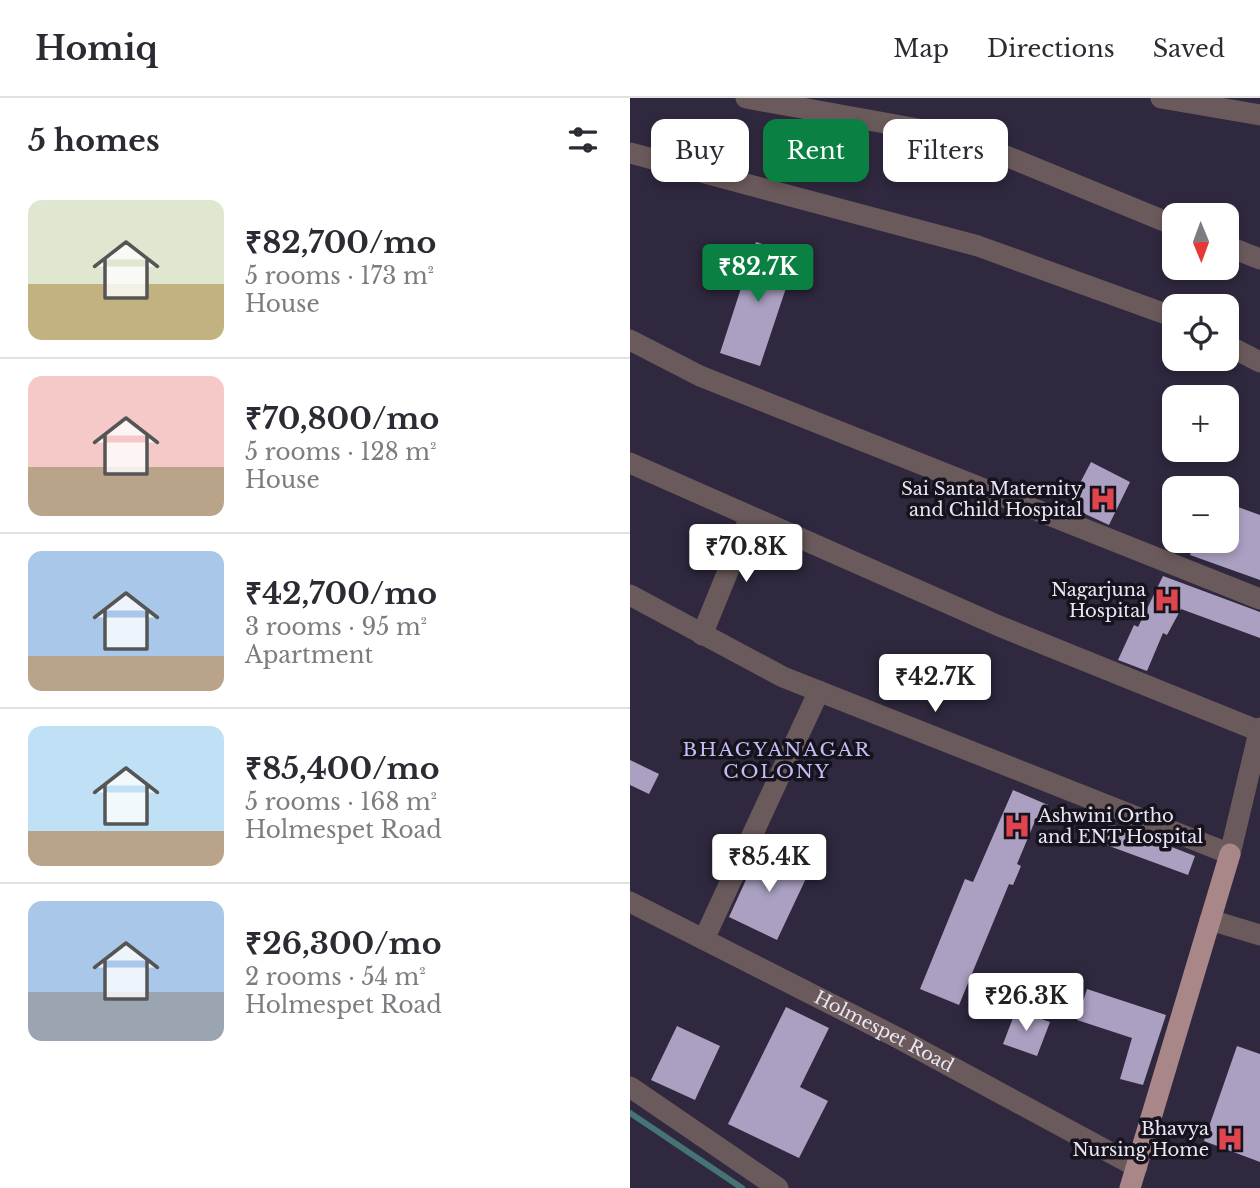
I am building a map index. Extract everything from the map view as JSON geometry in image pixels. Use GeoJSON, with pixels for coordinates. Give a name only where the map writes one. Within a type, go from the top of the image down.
{"type":"FeatureCollection","features":[{"type":"Feature","properties":{"kind":"main road"},"geometry":{"type":"LineString","coordinates":[[1130,1188],[1230,853]]}},
{"type":"Feature","properties":{"kind":"street"},"geometry":{"type":"LineString","coordinates":[[746,98],[957,136],[1162,220]]}},
{"type":"Feature","properties":{"kind":"street"},"geometry":{"type":"LineString","coordinates":[[1161,98],[1260,115]]}},
{"type":"Feature","properties":{"kind":"street"},"geometry":{"type":"LineString","coordinates":[[630,153],[978,246],[1162,313]]}},
{"type":"Feature","properties":{"kind":"street"},"geometry":{"type":"LineString","coordinates":[[1239,251],[1260,260]]}},
{"type":"Feature","properties":{"kind":"street"},"geometry":{"type":"LineString","coordinates":[[630,340],[700,376],[1260,599]]}},
{"type":"Feature","properties":{"kind":"street"},"geometry":{"type":"LineString","coordinates":[[1239,351],[1260,362]]}},
{"type":"Feature","properties":{"kind":"street"},"geometry":{"type":"LineString","coordinates":[[630,463],[999,626],[1260,729],[1230,853],[783,677],[630,595]]}},
{"type":"Feature","properties":{"kind":"street"},"geometry":{"type":"LineString","coordinates":[[702,635],[750,517]]}},
{"type":"Feature","properties":{"kind":"street"},"geometry":{"type":"LineString","coordinates":[[704,939],[819,691]]}},
{"type":"Feature","properties":{"kind":"street","name":"Holmespet Road"},"geometry":{"type":"LineString","coordinates":[[630,901],[900,1039],[1137,1167]]}},
{"type":"Feature","properties":{"kind":"street"},"geometry":{"type":"LineString","coordinates":[[1210,920],[1260,934]]}},
{"type":"Feature","properties":{"kind":"street"},"geometry":{"type":"LineString","coordinates":[[630,1087],[778,1188]]}},
{"type":"Feature","properties":{"kind":"building"},"geometry":{"type":"Polygon","coordinates":[[[756,242],[797,255],[760,366],[720,353],[756,242]]]}},
{"type":"Feature","properties":{"kind":"building"},"geometry":{"type":"Polygon","coordinates":[[[1091,462],[1130,482],[1109,525],[1068,506],[1091,462]]]}},
{"type":"Feature","properties":{"kind":"building"},"geometry":{"type":"Polygon","coordinates":[[[1239,507],[1260,515],[1260,580],[1190,555],[1239,553],[1239,507]]]}},
{"type":"Feature","properties":{"kind":"building"},"geometry":{"type":"Polygon","coordinates":[[[1163,576],[1260,612],[1260,638],[1181,609],[1167,635],[1163,633],[1147,671],[1118,660],[1134,625],[1138,627],[1163,576]]]}},
{"type":"Feature","properties":{"kind":"building"},"geometry":{"type":"Polygon","coordinates":[[[630,760],[659,774],[649,794],[630,785],[630,760]]]}},
{"type":"Feature","properties":{"kind":"building"},"geometry":{"type":"Polygon","coordinates":[[[1013,790],[1048,805],[1040,823],[1035,821],[1017,864],[1021,866],[1013,885],[1009,884],[959,1005],[920,989],[965,879],[973,882],[1013,790]]]}},
{"type":"Feature","properties":{"kind":"building"},"geometry":{"type":"Polygon","coordinates":[[[1109,823],[1195,856],[1188,875],[1101,843],[1109,823]]]}},
{"type":"Feature","properties":{"kind":"building"},"geometry":{"type":"Polygon","coordinates":[[[760,849],[809,872],[777,940],[729,917],[760,849]]]}},
{"type":"Feature","properties":{"kind":"building"},"geometry":{"type":"Polygon","coordinates":[[[1087,989],[1166,1015],[1143,1085],[1120,1079],[1132,1038],[1077,1020],[1087,989]]]}},
{"type":"Feature","properties":{"kind":"building"},"geometry":{"type":"Polygon","coordinates":[[[786,1007],[829,1028],[800,1087],[828,1101],[799,1158],[728,1124],[786,1007]]]}},
{"type":"Feature","properties":{"kind":"building"},"geometry":{"type":"Polygon","coordinates":[[[1016,1010],[1050,1022],[1037,1056],[1003,1044],[1016,1010]]]}},
{"type":"Feature","properties":{"kind":"building"},"geometry":{"type":"Polygon","coordinates":[[[677,1026],[720,1046],[695,1100],[651,1080],[677,1026]]]}},
{"type":"Feature","properties":{"kind":"building"},"geometry":{"type":"Polygon","coordinates":[[[1237,1046],[1260,1054],[1260,1162],[1204,1141],[1237,1046]]]}},
{"type":"Feature","properties":{"kind":"waterway"},"geometry":{"type":"LineString","coordinates":[[630,1113],[742,1188]]}},
{"type":"Feature","properties":{"kind":"place","name":"Sai Santa Maternity and Child Hospital"},"geometry":{"type":"Point","coordinates":[1103,499]}},
{"type":"Feature","properties":{"kind":"place","name":"Nagarjuna Hospital"},"geometry":{"type":"Point","coordinates":[1167,600]}},
{"type":"Feature","properties":{"kind":"place","name":"Ashwini Ortho and ENT Hospital"},"geometry":{"type":"Point","coordinates":[1017,826]}},
{"type":"Feature","properties":{"kind":"place","name":"Bhavya Nursing Home"},"geometry":{"type":"Point","coordinates":[1230,1139]}},
{"type":"Feature","properties":{"kind":"district","name":"BHAGYANAGAR COLONY"},"geometry":{"type":"Point","coordinates":[777,760]}}]}
